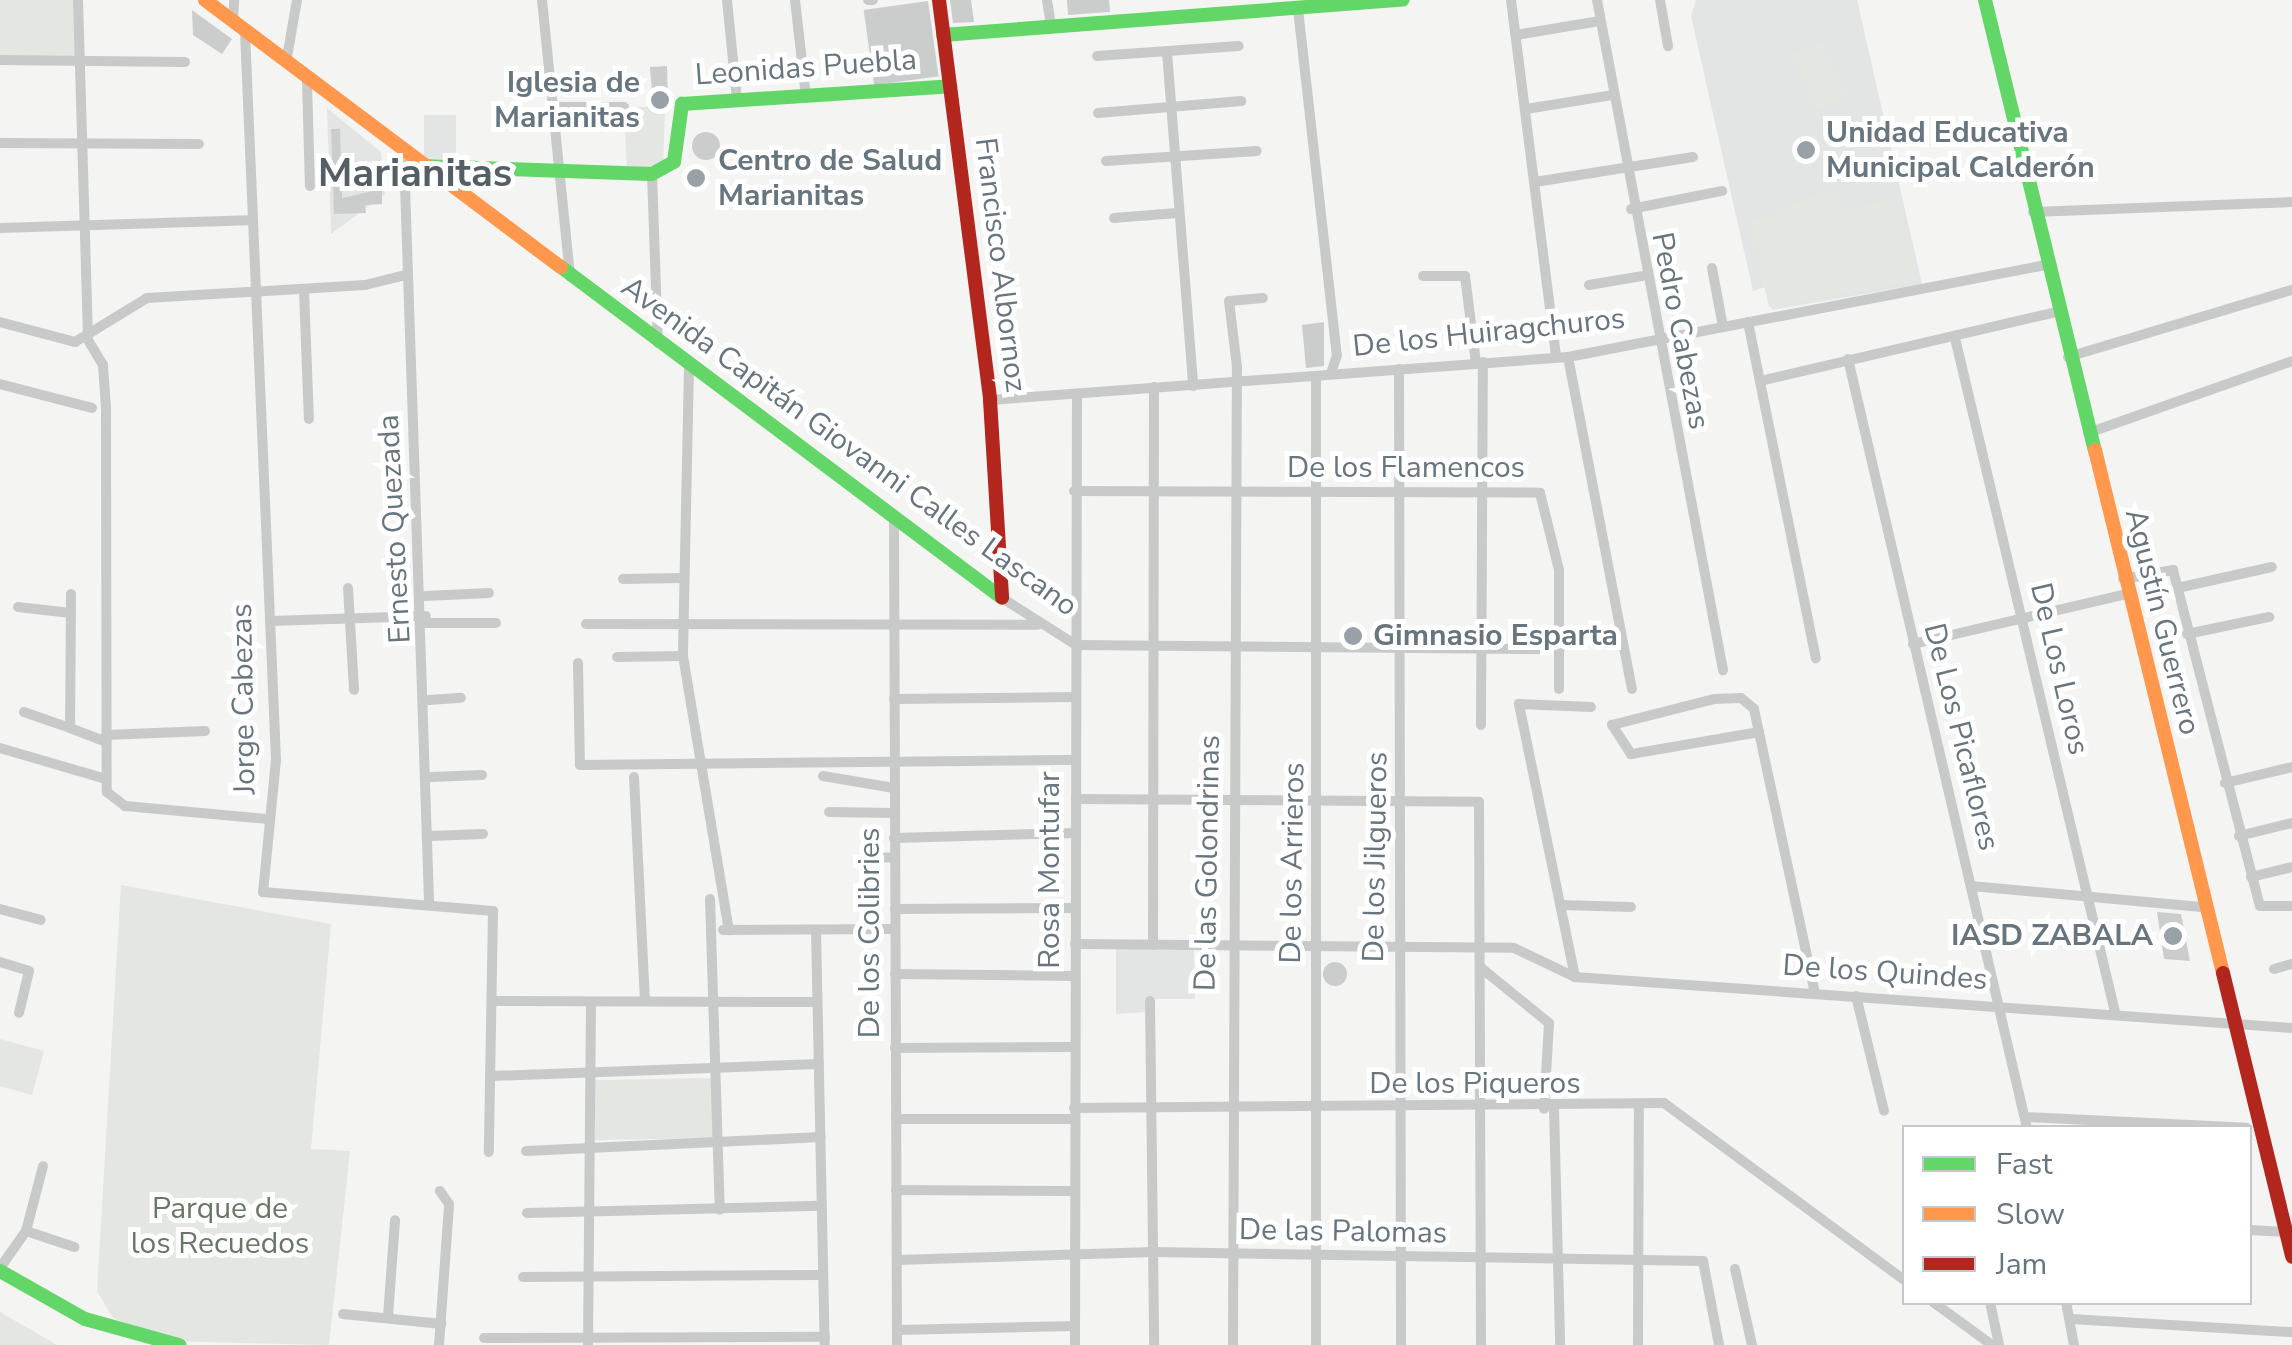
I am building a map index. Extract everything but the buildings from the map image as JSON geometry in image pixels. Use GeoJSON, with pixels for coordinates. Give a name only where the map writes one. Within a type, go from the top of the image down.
{"type":"FeatureCollection","features":[{"type":"Feature","properties":{"kind":"street"},"geometry":{"type":"LineString","coordinates":[[78,0],[88,340],[103,366],[106,408],[107,792],[126,806],[270,820]]}},
{"type":"Feature","properties":{"kind":"street","name":"Avenida Capitán Giovanni Calles Lascano"},"geometry":{"type":"LineString","coordinates":[[205,0],[404,155],[894,520],[1038,624],[1076,644],[1560,649]]}},
{"type":"Feature","properties":{"kind":"street","name":"Jorge Cabezas"},"geometry":{"type":"LineString","coordinates":[[234,0],[239,27],[270,622],[268,896],[429,901],[493,910],[496,1001],[489,1152]]}},
{"type":"Feature","properties":{"kind":"street"},"geometry":{"type":"LineString","coordinates":[[285,64],[297,0]]}},
{"type":"Feature","properties":{"kind":"street"},"geometry":{"type":"LineString","coordinates":[[542,0],[570,277]]}},
{"type":"Feature","properties":{"kind":"street"},"geometry":{"type":"LineString","coordinates":[[726,0],[737,101]]}},
{"type":"Feature","properties":{"kind":"street"},"geometry":{"type":"LineString","coordinates":[[794,0],[806,97]]}},
{"type":"Feature","properties":{"kind":"street","name":"Francisco Albornoz"},"geometry":{"type":"LineString","coordinates":[[938,0],[990,400],[1002,598]]}},
{"type":"Feature","properties":{"kind":"street"},"geometry":{"type":"LineString","coordinates":[[1047,0],[1050,26]]}},
{"type":"Feature","properties":{"kind":"street"},"geometry":{"type":"LineString","coordinates":[[943,35],[1247,6],[1298,9],[1403,0]]}},
{"type":"Feature","properties":{"kind":"street"},"geometry":{"type":"LineString","coordinates":[[1511,0],[1534,182],[1562,356],[1632,689]]}},
{"type":"Feature","properties":{"kind":"street","name":"Pedro Cabezas"},"geometry":{"type":"LineString","coordinates":[[1597,0],[1654,340],[1723,670]]}},
{"type":"Feature","properties":{"kind":"street"},"geometry":{"type":"LineString","coordinates":[[1660,0],[1668,46]]}},
{"type":"Feature","properties":{"kind":"street","name":"Agustín Guerrero"},"geometry":{"type":"LineString","coordinates":[[1985,0],[2057,312],[2233,1024],[2251,1125]]}},
{"type":"Feature","properties":{"kind":"street"},"geometry":{"type":"LineString","coordinates":[[1298,9],[1337,355],[1331,374]]}},
{"type":"Feature","properties":{"kind":"street"},"geometry":{"type":"LineString","coordinates":[[1516,35],[1600,21]]}},
{"type":"Feature","properties":{"kind":"street"},"geometry":{"type":"LineString","coordinates":[[1098,56],[1239,46]]}},
{"type":"Feature","properties":{"kind":"street"},"geometry":{"type":"LineString","coordinates":[[1166,52],[1193,386]]}},
{"type":"Feature","properties":{"kind":"street"},"geometry":{"type":"LineString","coordinates":[[0,60],[185,62]]}},
{"type":"Feature","properties":{"kind":"street"},"geometry":{"type":"LineString","coordinates":[[307,81],[310,186]]}},
{"type":"Feature","properties":{"kind":"street","name":"Leonidas Puebla"},"geometry":{"type":"LineString","coordinates":[[652,174],[674,162],[679,105],[950,86]]}},
{"type":"Feature","properties":{"kind":"street"},"geometry":{"type":"LineString","coordinates":[[1526,109],[1612,96]]}},
{"type":"Feature","properties":{"kind":"street"},"geometry":{"type":"LineString","coordinates":[[1098,112],[1242,100]]}},
{"type":"Feature","properties":{"kind":"street"},"geometry":{"type":"LineString","coordinates":[[552,107],[624,108]]}},
{"type":"Feature","properties":{"kind":"street"},"geometry":{"type":"LineString","coordinates":[[0,143],[199,144]]}},
{"type":"Feature","properties":{"kind":"street"},"geometry":{"type":"LineString","coordinates":[[1106,162],[1257,151]]}},
{"type":"Feature","properties":{"kind":"street","name":"Ernesto Quezada"},"geometry":{"type":"LineString","coordinates":[[404,155],[405,275],[429,700],[429,901]]}},
{"type":"Feature","properties":{"kind":"street"},"geometry":{"type":"LineString","coordinates":[[1534,182],[1693,157]]}},
{"type":"Feature","properties":{"kind":"street"},"geometry":{"type":"LineString","coordinates":[[423,166],[652,174],[658,342]]}},
{"type":"Feature","properties":{"kind":"street"},"geometry":{"type":"LineString","coordinates":[[452,188],[456,167]]}},
{"type":"Feature","properties":{"kind":"street"},"geometry":{"type":"LineString","coordinates":[[1632,209],[1722,191]]}},
{"type":"Feature","properties":{"kind":"street"},"geometry":{"type":"LineString","coordinates":[[2033,212],[2292,202]]}},
{"type":"Feature","properties":{"kind":"street"},"geometry":{"type":"LineString","coordinates":[[1114,218],[1177,213]]}},
{"type":"Feature","properties":{"kind":"street"},"geometry":{"type":"LineString","coordinates":[[0,228],[249,220]]}},
{"type":"Feature","properties":{"kind":"street","name":"De los Huiragchuros"},"geometry":{"type":"LineString","coordinates":[[990,400],[1235,381],[1316,381],[1331,374],[1562,356],[2048,264]]}},
{"type":"Feature","properties":{"kind":"street"},"geometry":{"type":"LineString","coordinates":[[1712,268],[1723,327]]}},
{"type":"Feature","properties":{"kind":"street"},"geometry":{"type":"LineString","coordinates":[[88,340],[127,302],[304,291],[405,275]]}},
{"type":"Feature","properties":{"kind":"street"},"geometry":{"type":"LineString","coordinates":[[1423,276],[1465,276],[1479,362],[1482,725]]}},
{"type":"Feature","properties":{"kind":"street"},"geometry":{"type":"LineString","coordinates":[[1589,285],[1643,276]]}},
{"type":"Feature","properties":{"kind":"street"},"geometry":{"type":"LineString","coordinates":[[2068,357],[2292,290]]}},
{"type":"Feature","properties":{"kind":"street"},"geometry":{"type":"LineString","coordinates":[[304,291],[309,420]]}},
{"type":"Feature","properties":{"kind":"street","name":"De las Golondrinas"},"geometry":{"type":"LineString","coordinates":[[1233,1345],[1230,946],[1236,493],[1235,381],[1229,301],[1263,298]]}},
{"type":"Feature","properties":{"kind":"street"},"geometry":{"type":"LineString","coordinates":[[1760,381],[2057,312]]}},
{"type":"Feature","properties":{"kind":"street"},"geometry":{"type":"LineString","coordinates":[[0,322],[88,340]]}},
{"type":"Feature","properties":{"kind":"street"},"geometry":{"type":"LineString","coordinates":[[1748,322],[1816,658]]}},
{"type":"Feature","properties":{"kind":"street","name":"De Los Loros"},"geometry":{"type":"LineString","coordinates":[[1955,338],[2115,1012]]}},
{"type":"Feature","properties":{"kind":"street","name":"De Los Picaflores"},"geometry":{"type":"LineString","coordinates":[[1848,359],[2026,1122]]}},
{"type":"Feature","properties":{"kind":"street"},"geometry":{"type":"LineString","coordinates":[[2087,434],[2292,361]]}},
{"type":"Feature","properties":{"kind":"street"},"geometry":{"type":"LineString","coordinates":[[690,366],[683,656],[707,758],[713,862],[729,930]]}},
{"type":"Feature","properties":{"kind":"street","name":"De los Jilgueros"},"geometry":{"type":"LineString","coordinates":[[1400,369],[1404,648],[1401,1345]]}},
{"type":"Feature","properties":{"kind":"street","name":"De los Arrieros"},"geometry":{"type":"LineString","coordinates":[[1316,381],[1320,802],[1316,1345]]}},
{"type":"Feature","properties":{"kind":"street"},"geometry":{"type":"LineString","coordinates":[[0,384],[92,408]]}},
{"type":"Feature","properties":{"kind":"street"},"geometry":{"type":"LineString","coordinates":[[1152,945],[1154,387]]}},
{"type":"Feature","properties":{"kind":"street","name":"Rosa Montufar"},"geometry":{"type":"LineString","coordinates":[[1075,1345],[1074,491],[1078,394]]}},
{"type":"Feature","properties":{"kind":"street","name":"De los Flamencos"},"geometry":{"type":"LineString","coordinates":[[1074,491],[1540,494],[1558,570],[1558,690]]}},
{"type":"Feature","properties":{"kind":"street","name":"De los Colibries"},"geometry":{"type":"LineString","coordinates":[[894,520],[897,1345]]}},
{"type":"Feature","properties":{"kind":"street"},"geometry":{"type":"LineString","coordinates":[[2177,588],[2272,567]]}},
{"type":"Feature","properties":{"kind":"street"},"geometry":{"type":"LineString","coordinates":[[1913,644],[2022,618],[2173,570],[2239,836],[2263,912],[2292,906]]}},
{"type":"Feature","properties":{"kind":"street"},"geometry":{"type":"LineString","coordinates":[[624,579],[683,578]]}},
{"type":"Feature","properties":{"kind":"street"},"geometry":{"type":"LineString","coordinates":[[348,588],[354,690]]}},
{"type":"Feature","properties":{"kind":"street"},"geometry":{"type":"LineString","coordinates":[[425,596],[489,592]]}},
{"type":"Feature","properties":{"kind":"street"},"geometry":{"type":"LineString","coordinates":[[70,728],[71,594]]}},
{"type":"Feature","properties":{"kind":"street"},"geometry":{"type":"LineString","coordinates":[[18,607],[70,613]]}},
{"type":"Feature","properties":{"kind":"street"},"geometry":{"type":"LineString","coordinates":[[2187,634],[2268,617]]}},
{"type":"Feature","properties":{"kind":"street"},"geometry":{"type":"LineString","coordinates":[[270,622],[496,622]]}},
{"type":"Feature","properties":{"kind":"street"},"geometry":{"type":"LineString","coordinates":[[586,624],[1038,624]]}},
{"type":"Feature","properties":{"kind":"street"},"geometry":{"type":"LineString","coordinates":[[617,656],[683,656]]}},
{"type":"Feature","properties":{"kind":"street"},"geometry":{"type":"LineString","coordinates":[[578,663],[580,765],[707,758],[894,764],[1076,760]]}},
{"type":"Feature","properties":{"kind":"street"},"geometry":{"type":"LineString","coordinates":[[894,699],[1076,697]]}},
{"type":"Feature","properties":{"kind":"street"},"geometry":{"type":"LineString","coordinates":[[429,700],[461,698]]}},
{"type":"Feature","properties":{"kind":"street"},"geometry":{"type":"LineString","coordinates":[[1758,732],[1631,754],[1612,728],[1618,719],[1714,698],[1741,698],[1754,709],[1814,993]]}},
{"type":"Feature","properties":{"kind":"street"},"geometry":{"type":"LineString","coordinates":[[1576,976],[1519,704],[1591,707]]}},
{"type":"Feature","properties":{"kind":"street"},"geometry":{"type":"LineString","coordinates":[[24,712],[106,739],[205,731]]}},
{"type":"Feature","properties":{"kind":"street"},"geometry":{"type":"LineString","coordinates":[[0,748],[106,779]]}},
{"type":"Feature","properties":{"kind":"street"},"geometry":{"type":"LineString","coordinates":[[2226,783],[2292,767]]}},
{"type":"Feature","properties":{"kind":"street"},"geometry":{"type":"LineString","coordinates":[[431,778],[482,775]]}},
{"type":"Feature","properties":{"kind":"street"},"geometry":{"type":"LineString","coordinates":[[823,776],[894,788]]}},
{"type":"Feature","properties":{"kind":"street"},"geometry":{"type":"LineString","coordinates":[[634,777],[644,1002]]}},
{"type":"Feature","properties":{"kind":"street"},"geometry":{"type":"LineString","coordinates":[[1076,799],[1480,802],[1481,1345]]}},
{"type":"Feature","properties":{"kind":"street"},"geometry":{"type":"LineString","coordinates":[[828,812],[894,813]]}},
{"type":"Feature","properties":{"kind":"street"},"geometry":{"type":"LineString","coordinates":[[2239,836],[2292,823]]}},
{"type":"Feature","properties":{"kind":"street"},"geometry":{"type":"LineString","coordinates":[[894,838],[1076,832]]}},
{"type":"Feature","properties":{"kind":"street"},"geometry":{"type":"LineString","coordinates":[[430,836],[483,834]]}},
{"type":"Feature","properties":{"kind":"street"},"geometry":{"type":"LineString","coordinates":[[871,858],[894,856]]}},
{"type":"Feature","properties":{"kind":"street"},"geometry":{"type":"LineString","coordinates":[[2251,877],[2292,867]]}},
{"type":"Feature","properties":{"kind":"street"},"geometry":{"type":"LineString","coordinates":[[1972,886],[2204,907]]}},
{"type":"Feature","properties":{"kind":"street"},"geometry":{"type":"LineString","coordinates":[[710,899],[722,1072],[720,1210]]}},
{"type":"Feature","properties":{"kind":"street"},"geometry":{"type":"LineString","coordinates":[[1561,905],[1631,907]]}},
{"type":"Feature","properties":{"kind":"street"},"geometry":{"type":"LineString","coordinates":[[0,908],[41,920]]}},
{"type":"Feature","properties":{"kind":"street"},"geometry":{"type":"LineString","coordinates":[[895,909],[1075,908]]}},
{"type":"Feature","properties":{"kind":"street"},"geometry":{"type":"LineString","coordinates":[[712,930],[895,929]]}},
{"type":"Feature","properties":{"kind":"street"},"geometry":{"type":"LineString","coordinates":[[484,1338],[588,1343],[825,1341],[816,930]]}},
{"type":"Feature","properties":{"kind":"street","name":"De los Quindes"},"geometry":{"type":"LineString","coordinates":[[1075,944],[1514,948],[1576,976],[2115,1012],[2292,1028]]}},
{"type":"Feature","properties":{"kind":"street"},"geometry":{"type":"LineString","coordinates":[[0,962],[29,971],[19,1013]]}},
{"type":"Feature","properties":{"kind":"street"},"geometry":{"type":"LineString","coordinates":[[2274,969],[2292,964]]}},
{"type":"Feature","properties":{"kind":"street"},"geometry":{"type":"LineString","coordinates":[[1480,967],[1549,1023],[1560,1345]]}},
{"type":"Feature","properties":{"kind":"street"},"geometry":{"type":"LineString","coordinates":[[895,974],[1075,976]]}},
{"type":"Feature","properties":{"kind":"street"},"geometry":{"type":"LineString","coordinates":[[1856,996],[1884,1111]]}},
{"type":"Feature","properties":{"kind":"street"},"geometry":{"type":"LineString","coordinates":[[496,1001],[817,1002]]}},
{"type":"Feature","properties":{"kind":"street"},"geometry":{"type":"LineString","coordinates":[[1150,1001],[1148,1109],[1154,1345]]}},
{"type":"Feature","properties":{"kind":"street"},"geometry":{"type":"LineString","coordinates":[[588,1343],[591,1002]]}},
{"type":"Feature","properties":{"kind":"street"},"geometry":{"type":"LineString","coordinates":[[896,1048],[1074,1047]]}},
{"type":"Feature","properties":{"kind":"street"},"geometry":{"type":"LineString","coordinates":[[492,1076],[722,1072],[819,1064]]}},
{"type":"Feature","properties":{"kind":"street","name":"De los Piqueros"},"geometry":{"type":"LineString","coordinates":[[896,1119],[1148,1109],[1672,1107],[1902,1279]]}},
{"type":"Feature","properties":{"kind":"street"},"geometry":{"type":"LineString","coordinates":[[1638,1345],[1639,1109]]}},
{"type":"Feature","properties":{"kind":"street"},"geometry":{"type":"LineString","coordinates":[[2026,1122],[2139,1125]]}},
{"type":"Feature","properties":{"kind":"street","name":"Agustín Guerrero"},"geometry":{"type":"LineString","coordinates":[[2252,1128],[2292,1256]]}},
{"type":"Feature","properties":{"kind":"street"},"geometry":{"type":"LineString","coordinates":[[526,1151],[821,1136]]}},
{"type":"Feature","properties":{"kind":"street"},"geometry":{"type":"LineString","coordinates":[[43,1166],[26,1230],[0,1269],[86,1319],[179,1345]]}},
{"type":"Feature","properties":{"kind":"street"},"geometry":{"type":"LineString","coordinates":[[896,1190],[1074,1191]]}},
{"type":"Feature","properties":{"kind":"street"},"geometry":{"type":"LineString","coordinates":[[440,1191],[449,1204],[440,1345]]}},
{"type":"Feature","properties":{"kind":"street"},"geometry":{"type":"LineString","coordinates":[[528,1213],[820,1206]]}},
{"type":"Feature","properties":{"kind":"street"},"geometry":{"type":"LineString","coordinates":[[388,1316],[394,1220]]}},
{"type":"Feature","properties":{"kind":"street"},"geometry":{"type":"LineString","coordinates":[[26,1230],[74,1248]]}},
{"type":"Feature","properties":{"kind":"street"},"geometry":{"type":"LineString","coordinates":[[2252,1230],[2286,1232]]}},
{"type":"Feature","properties":{"kind":"street","name":"De las Palomas"},"geometry":{"type":"LineString","coordinates":[[897,1260],[1154,1252],[1401,1261],[1703,1262],[1719,1345]]}},
{"type":"Feature","properties":{"kind":"street"},"geometry":{"type":"LineString","coordinates":[[1735,1269],[1752,1345]]}},
{"type":"Feature","properties":{"kind":"street"},"geometry":{"type":"LineString","coordinates":[[522,1277],[587,1280],[822,1274]]}},
{"type":"Feature","properties":{"kind":"street"},"geometry":{"type":"LineString","coordinates":[[1990,1305],[1995,1345]]}},
{"type":"Feature","properties":{"kind":"street"},"geometry":{"type":"LineString","coordinates":[[2067,1305],[2074,1345]]}},
{"type":"Feature","properties":{"kind":"street"},"geometry":{"type":"LineString","coordinates":[[1943,1307],[1995,1345]]}},
{"type":"Feature","properties":{"kind":"street"},"geometry":{"type":"LineString","coordinates":[[343,1314],[441,1324]]}},
{"type":"Feature","properties":{"kind":"street"},"geometry":{"type":"LineString","coordinates":[[2070,1319],[2292,1332]]}},
{"type":"Feature","properties":{"kind":"street"},"geometry":{"type":"LineString","coordinates":[[896,1330],[1075,1326]]}},
{"type":"Feature","properties":{"kind":"shaded area","name":"Unidad Educativa Municipal Calderón"},"geometry":{"type":"Polygon","coordinates":[[[1696,0],[1857,0],[1922,284],[1772,310],[1765,287],[1753,291],[1691,16],[1696,0]]]}},
{"type":"Feature","properties":{"kind":"shaded area"},"geometry":{"type":"Polygon","coordinates":[[[327,108],[381,152],[385,194],[331,234],[327,108]]]}},
{"type":"Feature","properties":{"kind":"shaded area"},"geometry":{"type":"Polygon","coordinates":[[[424,115],[456,115],[456,159],[424,159],[424,115]]]}},
{"type":"Feature","properties":{"kind":"shaded area"},"geometry":{"type":"Polygon","coordinates":[[[1116,949],[1194,950],[1195,999],[1147,999],[1145,1012],[1116,1014],[1116,949]]]}},
{"type":"Feature","properties":{"kind":"green space"},"geometry":{"type":"Polygon","coordinates":[[[0,0],[78,0],[78,63],[0,63],[0,0]]]}},
{"type":"Feature","properties":{"kind":"green space"},"geometry":{"type":"Polygon","coordinates":[[[1822,41],[1847,97],[1816,111],[1791,55],[1822,41]]]}},
{"type":"Feature","properties":{"kind":"green space"},"geometry":{"type":"Polygon","coordinates":[[[624,107],[665,107],[663,168],[627,170],[624,107]]]}},
{"type":"Feature","properties":{"kind":"green space"},"geometry":{"type":"Polygon","coordinates":[[[1833,188],[1843,209],[1898,198],[1917,281],[1769,307],[1750,222],[1833,188]]]}},
{"type":"Feature","properties":{"kind":"green space","name":"Parque de los Recuedos"},"geometry":{"type":"Polygon","coordinates":[[[121,885],[331,924],[311,1149],[350,1151],[329,1345],[167,1341],[113,1318],[97,1291],[121,885]]]}},
{"type":"Feature","properties":{"kind":"green space"},"geometry":{"type":"Polygon","coordinates":[[[0,1039],[44,1051],[32,1095],[0,1086],[0,1039]]]}},
{"type":"Feature","properties":{"kind":"green space"},"geometry":{"type":"Polygon","coordinates":[[[717,1078],[718,1138],[592,1140],[591,1080],[717,1078]]]}},
{"type":"Feature","properties":{"kind":"green space"},"geometry":{"type":"Polygon","coordinates":[[[0,1312],[57,1345],[0,1345],[0,1312]]]}},
{"type":"Feature","properties":{"kind":"traffic: fast"},"geometry":{"type":"LineString","coordinates":[[943,35],[1403,0]]}},
{"type":"Feature","properties":{"kind":"traffic: fast"},"geometry":{"type":"LineString","coordinates":[[1985,0],[2095,450]]}},
{"type":"Feature","properties":{"kind":"traffic: fast"},"geometry":{"type":"LineString","coordinates":[[423,166],[652,174],[674,162],[682,104],[950,86]]}},
{"type":"Feature","properties":{"kind":"traffic: fast"},"geometry":{"type":"LineString","coordinates":[[561,267],[1002,598]]}},
{"type":"Feature","properties":{"kind":"traffic: fast"},"geometry":{"type":"LineString","coordinates":[[0,1271],[85,1319],[179,1345]]}},
{"type":"Feature","properties":{"kind":"traffic: slow"},"geometry":{"type":"LineString","coordinates":[[205,0],[561,267]]}},
{"type":"Feature","properties":{"kind":"traffic: slow"},"geometry":{"type":"LineString","coordinates":[[2095,450],[2223,973]]}},
{"type":"Feature","properties":{"kind":"traffic: jam"},"geometry":{"type":"LineString","coordinates":[[939,0],[990,400],[1002,598]]}},
{"type":"Feature","properties":{"kind":"traffic: jam"},"geometry":{"type":"LineString","coordinates":[[2223,973],[2292,1257]]}},
{"type":"Feature","properties":{"kind":"place","name":"Iglesia de Marianitas"},"geometry":{"type":"Point","coordinates":[660,100]}},
{"type":"Feature","properties":{"kind":"place","name":"Unidad Educativa Municipal Calderón"},"geometry":{"type":"Point","coordinates":[1806,150]}},
{"type":"Feature","properties":{"kind":"place","name":"Centro de Salud Marianitas"},"geometry":{"type":"Point","coordinates":[696,178]}},
{"type":"Feature","properties":{"kind":"place","name":"Gimnasio Esparta"},"geometry":{"type":"Point","coordinates":[1353,636]}},
{"type":"Feature","properties":{"kind":"place","name":"IASD ZABALA"},"geometry":{"type":"Point","coordinates":[2173,936]}},
{"type":"Feature","properties":{"kind":"district","name":"Marianitas"},"geometry":{"type":"Point","coordinates":[415,173]}}]}
